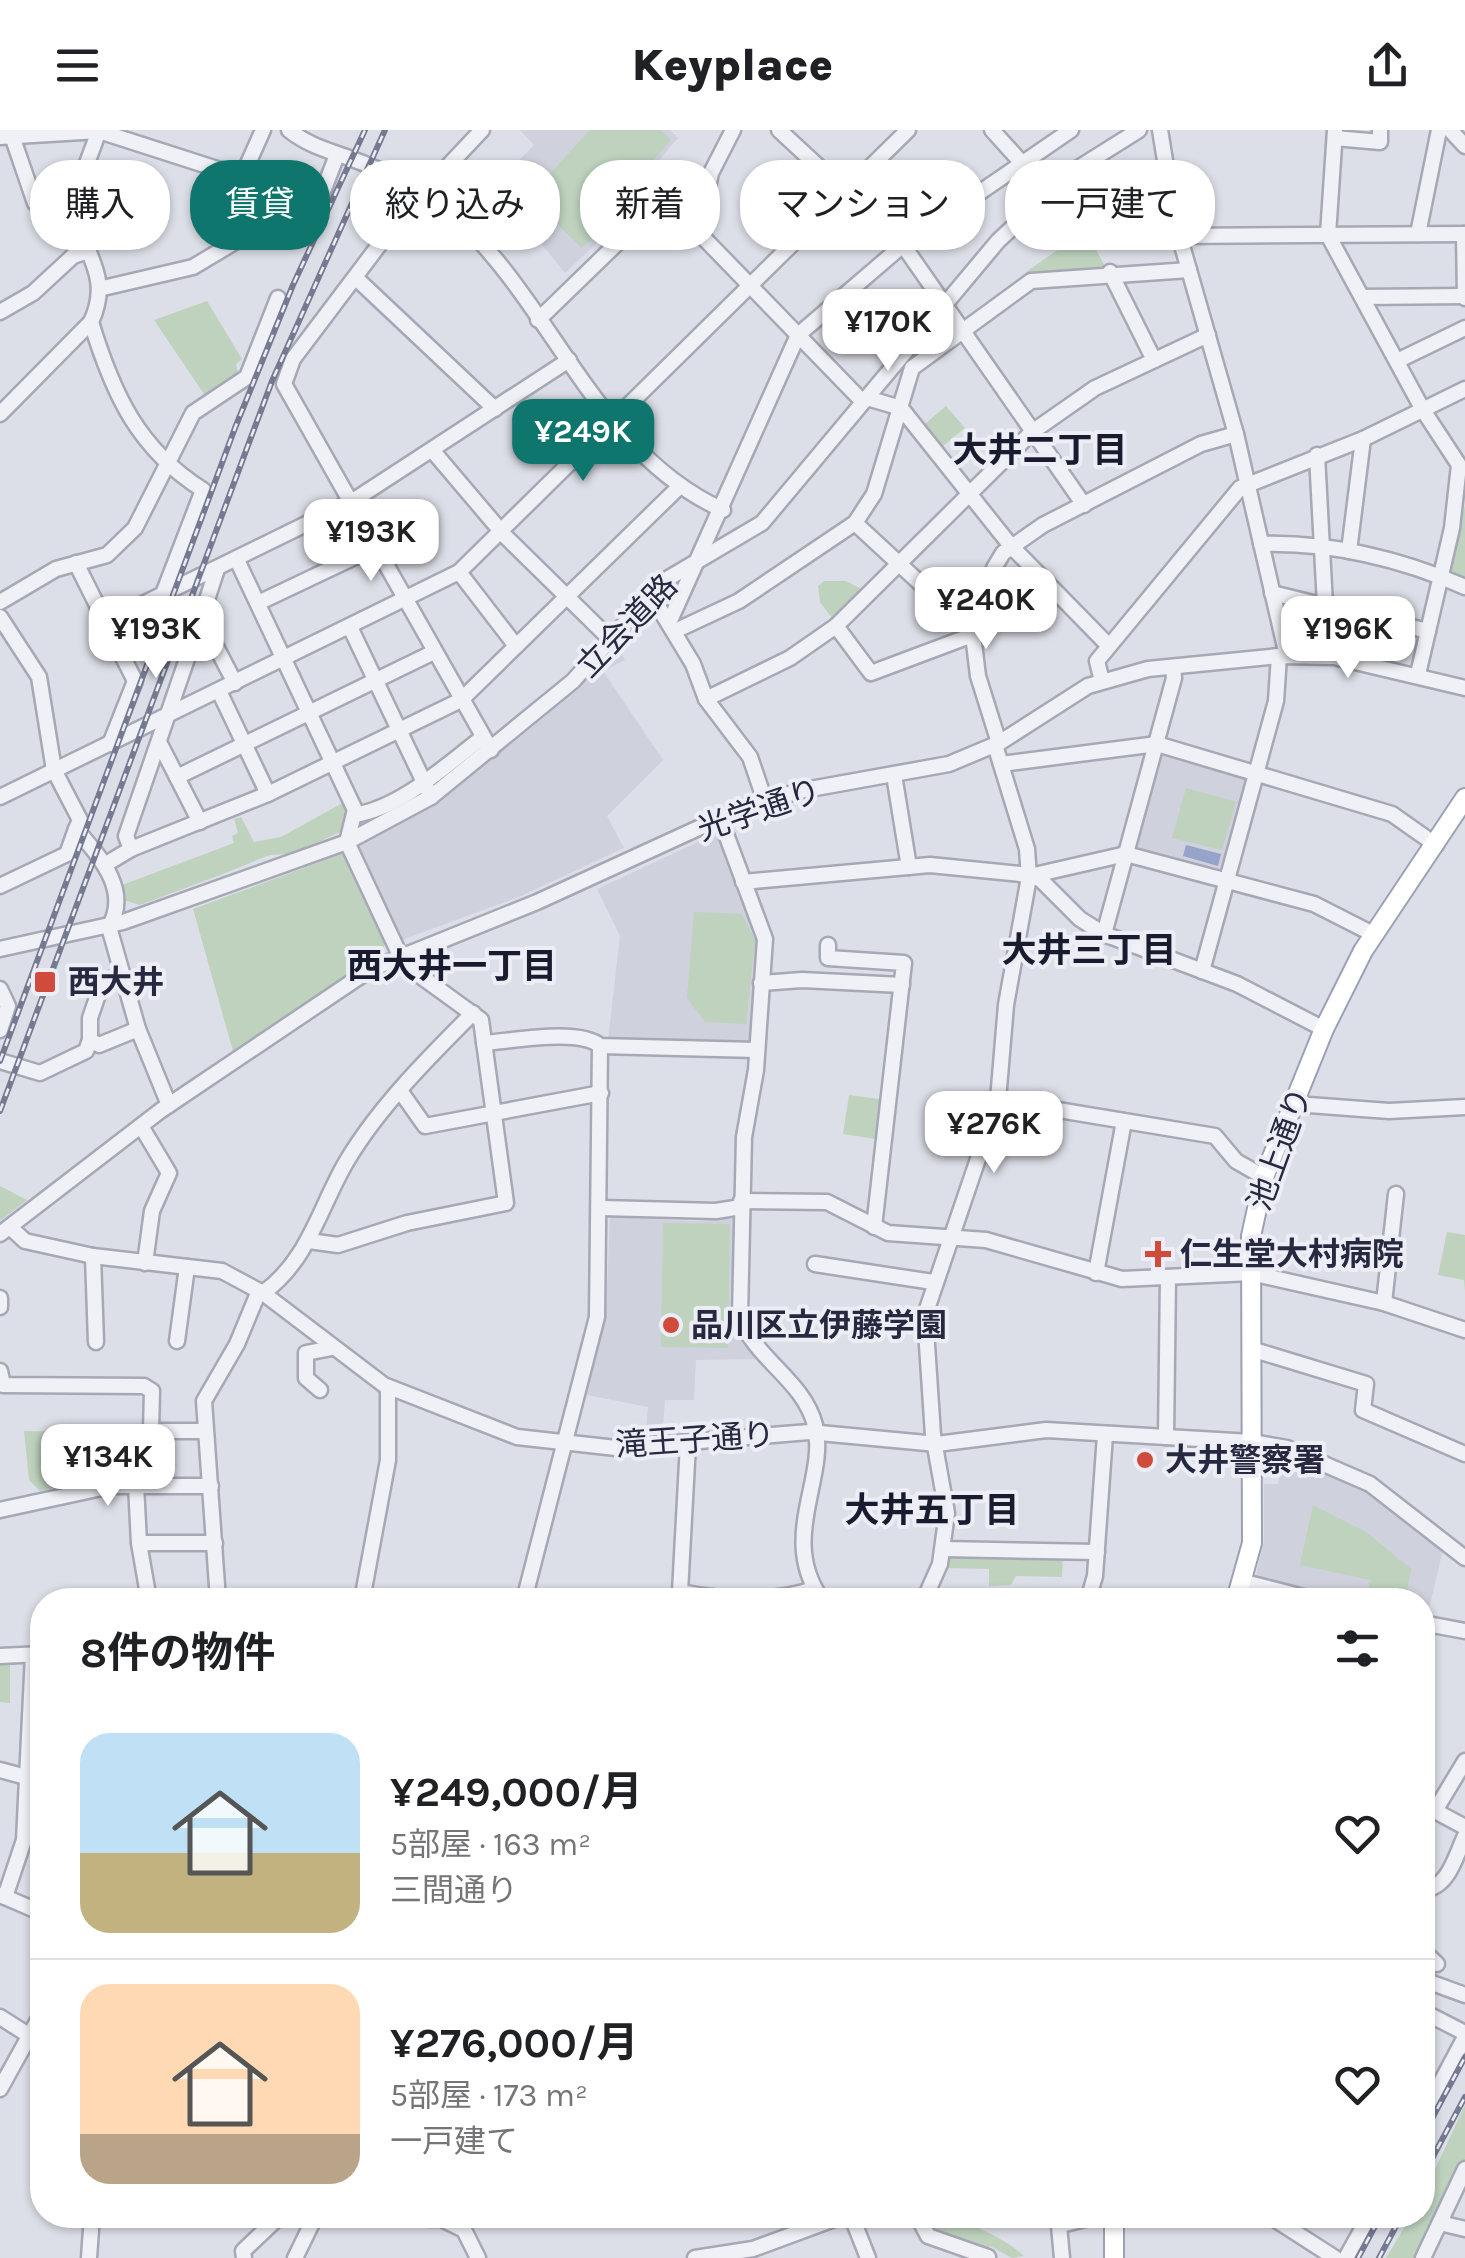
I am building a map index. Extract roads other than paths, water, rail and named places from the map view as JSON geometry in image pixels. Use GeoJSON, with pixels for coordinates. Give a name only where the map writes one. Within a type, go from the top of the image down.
{"type":"FeatureCollection","features":[{"type":"Feature","properties":{"kind":"main road","name":"池上通り"},"geometry":{"type":"LineString","coordinates":[[1242,1588],[1252,1543],[1251,1236],[1264,1177],[1324,1030],[1373,934],[1465,798]]}},
{"type":"Feature","properties":{"kind":"main road"},"geometry":{"type":"LineString","coordinates":[[1114,2228],[1114,2258]]}},
{"type":"Feature","properties":{"kind":"street"},"geometry":{"type":"LineString","coordinates":[[30,191],[7,133],[99,130],[190,160]]}},
{"type":"Feature","properties":{"kind":"street"},"geometry":{"type":"LineString","coordinates":[[89,160],[99,130]]}},
{"type":"Feature","properties":{"kind":"street"},"geometry":{"type":"LineString","coordinates":[[250,160],[263,130]]}},
{"type":"Feature","properties":{"kind":"street"},"geometry":{"type":"LineString","coordinates":[[288,130],[350,160]]}},
{"type":"Feature","properties":{"kind":"street"},"geometry":{"type":"LineString","coordinates":[[453,160],[482,130]]}},
{"type":"Feature","properties":{"kind":"street"},"geometry":{"type":"LineString","coordinates":[[718,160],[733,130]]}},
{"type":"Feature","properties":{"kind":"street"},"geometry":{"type":"LineString","coordinates":[[779,130],[814,160]]}},
{"type":"Feature","properties":{"kind":"street"},"geometry":{"type":"LineString","coordinates":[[878,160],[908,130]]}},
{"type":"Feature","properties":{"kind":"street"},"geometry":{"type":"LineString","coordinates":[[992,130],[1022,160]]}},
{"type":"Feature","properties":{"kind":"street"},"geometry":{"type":"LineString","coordinates":[[1027,160],[1071,130]]}},
{"type":"Feature","properties":{"kind":"street"},"geometry":{"type":"LineString","coordinates":[[1160,130],[1165,160]]}},
{"type":"Feature","properties":{"kind":"street"},"geometry":{"type":"LineString","coordinates":[[1380,130],[1380,142],[1335,134],[1328,235],[1423,410],[1461,460],[1461,501],[1418,674]]}},
{"type":"Feature","properties":{"kind":"street"},"geometry":{"type":"LineString","coordinates":[[1418,234],[1439,130]]}},
{"type":"Feature","properties":{"kind":"street"},"geometry":{"type":"LineString","coordinates":[[1450,130],[1465,146]]}},
{"type":"Feature","properties":{"kind":"street","name":"立会道路"},"geometry":{"type":"LineString","coordinates":[[1093,160],[1131,132]]}},
{"type":"Feature","properties":{"kind":"street"},"geometry":{"type":"LineString","coordinates":[[330,175],[338,155]]}},
{"type":"Feature","properties":{"kind":"street","name":"立会道路"},"geometry":{"type":"LineString","coordinates":[[0,949],[102,928],[347,842],[431,797],[487,743],[573,681],[650,593],[697,560],[762,523],[1005,233]]}},
{"type":"Feature","properties":{"kind":"street"},"geometry":{"type":"LineString","coordinates":[[1215,236],[1465,234],[1465,297],[1362,297]]}},
{"type":"Feature","properties":{"kind":"street"},"geometry":{"type":"LineString","coordinates":[[103,288],[193,267],[221,250]]}},
{"type":"Feature","properties":{"kind":"street"},"geometry":{"type":"LineString","coordinates":[[354,815],[368,812],[424,782],[487,743],[284,384],[292,359],[379,250]]}},
{"type":"Feature","properties":{"kind":"street"},"geometry":{"type":"LineString","coordinates":[[489,250],[613,422],[678,488],[723,510]]}},
{"type":"Feature","properties":{"kind":"street"},"geometry":{"type":"LineString","coordinates":[[538,320],[611,250]]}},
{"type":"Feature","properties":{"kind":"street"},"geometry":{"type":"LineString","coordinates":[[715,250],[865,400],[900,408],[1012,546],[1108,646]]}},
{"type":"Feature","properties":{"kind":"street"},"geometry":{"type":"LineString","coordinates":[[0,797],[459,572],[788,250]]}},
{"type":"Feature","properties":{"kind":"street"},"geometry":{"type":"LineString","coordinates":[[672,627],[694,577],[697,560],[723,510],[798,335],[897,250]]}},
{"type":"Feature","properties":{"kind":"street"},"geometry":{"type":"LineString","coordinates":[[906,250],[1084,505]]}},
{"type":"Feature","properties":{"kind":"street"},"geometry":{"type":"LineString","coordinates":[[1183,250],[1248,482],[1283,656],[1258,771],[1202,970]]}},
{"type":"Feature","properties":{"kind":"street"},"geometry":{"type":"LineString","coordinates":[[0,312],[33,293],[74,256],[88,251],[103,288],[91,322],[0,414]]}},
{"type":"Feature","properties":{"kind":"street"},"geometry":{"type":"LineString","coordinates":[[672,627],[739,602],[855,524],[874,494],[912,368],[1031,281],[1110,272],[1189,270]]}},
{"type":"Feature","properties":{"kind":"street"},"geometry":{"type":"LineString","coordinates":[[1110,272],[1154,360]]}},
{"type":"Feature","properties":{"kind":"street"},"geometry":{"type":"LineString","coordinates":[[357,279],[495,408]]}},
{"type":"Feature","properties":{"kind":"street"},"geometry":{"type":"LineString","coordinates":[[0,602],[56,569],[108,555],[128,536],[193,413],[247,377],[278,298]]}},
{"type":"Feature","properties":{"kind":"street"},"geometry":{"type":"LineString","coordinates":[[91,322],[124,408],[166,467],[203,490],[164,594]]}},
{"type":"Feature","properties":{"kind":"street"},"geometry":{"type":"LineString","coordinates":[[1397,361],[1465,328]]}},
{"type":"Feature","properties":{"kind":"street"},"geometry":{"type":"LineString","coordinates":[[706,699],[790,658],[836,626],[967,491],[1032,432],[1094,388],[1208,334]]}},
{"type":"Feature","properties":{"kind":"street"},"geometry":{"type":"LineString","coordinates":[[106,622],[351,502],[568,360]]}},
{"type":"Feature","properties":{"kind":"street"},"geometry":{"type":"LineString","coordinates":[[1102,681],[1098,661],[1108,646],[1201,530],[1248,482],[1363,439],[1465,389]]}},
{"type":"Feature","properties":{"kind":"street"},"geometry":{"type":"LineString","coordinates":[[929,1588],[944,1549],[947,1513],[924,1346],[933,1282],[998,1100],[1006,1004],[1028,877],[1027,849],[978,676],[975,634],[995,598],[994,568],[1012,546],[1201,444],[1236,434]]}},
{"type":"Feature","properties":{"kind":"street"},"geometry":{"type":"LineString","coordinates":[[1349,550],[1363,439]]}},
{"type":"Feature","properties":{"kind":"street"},"geometry":{"type":"LineString","coordinates":[[432,450],[502,532],[611,640]]}},
{"type":"Feature","properties":{"kind":"street"},"geometry":{"type":"LineString","coordinates":[[1317,455],[1325,605]]}},
{"type":"Feature","properties":{"kind":"street"},"geometry":{"type":"LineString","coordinates":[[106,864],[131,849],[268,794],[462,700],[678,488]]}},
{"type":"Feature","properties":{"kind":"street"},"geometry":{"type":"LineString","coordinates":[[855,524],[975,634]]}},
{"type":"Feature","properties":{"kind":"street"},"geometry":{"type":"LineString","coordinates":[[1261,544],[1349,550],[1441,576],[1465,587]]}},
{"type":"Feature","properties":{"kind":"street"},"geometry":{"type":"LineString","coordinates":[[258,603],[376,548]]}},
{"type":"Feature","properties":{"kind":"street"},"geometry":{"type":"LineString","coordinates":[[237,560],[334,763],[354,815],[347,842],[401,956],[410,972],[482,1020],[506,1203],[407,1223],[338,1245],[309,1241]]}},
{"type":"Feature","properties":{"kind":"street"},"geometry":{"type":"LineString","coordinates":[[76,563],[134,681],[110,744]]}},
{"type":"Feature","properties":{"kind":"street"},"geometry":{"type":"LineString","coordinates":[[131,849],[126,836],[170,716],[170,700],[216,569]]}},
{"type":"Feature","properties":{"kind":"street"},"geometry":{"type":"LineString","coordinates":[[459,572],[516,646]]}},
{"type":"Feature","properties":{"kind":"street"},"geometry":{"type":"LineString","coordinates":[[650,593],[672,627],[706,699],[750,757],[764,801]]}},
{"type":"Feature","properties":{"kind":"street"},"geometry":{"type":"LineString","coordinates":[[1272,593],[1428,631]]}},
{"type":"Feature","properties":{"kind":"street"},"geometry":{"type":"LineString","coordinates":[[0,616],[39,677],[54,770],[80,820],[66,854],[0,886]]}},
{"type":"Feature","properties":{"kind":"street"},"geometry":{"type":"LineString","coordinates":[[201,618],[234,683]]}},
{"type":"Feature","properties":{"kind":"street"},"geometry":{"type":"LineString","coordinates":[[836,626],[871,673],[975,634]]}},
{"type":"Feature","properties":{"kind":"street"},"geometry":{"type":"LineString","coordinates":[[350,627],[431,797]]}},
{"type":"Feature","properties":{"kind":"street"},"geometry":{"type":"LineString","coordinates":[[177,777],[434,652]]}},
{"type":"Feature","properties":{"kind":"street","name":"光学通り"},"geometry":{"type":"LineString","coordinates":[[6,1231],[169,1104],[371,970],[537,902],[764,801],[949,764],[997,744],[1070,695],[1102,681],[1173,666],[1283,656],[1334,657],[1465,688]]}},
{"type":"Feature","properties":{"kind":"street"},"geometry":{"type":"LineString","coordinates":[[1104,934],[1157,744],[1173,666]]}},
{"type":"Feature","properties":{"kind":"street"},"geometry":{"type":"LineString","coordinates":[[219,691],[268,794]]}},
{"type":"Feature","properties":{"kind":"street"},"geometry":{"type":"LineString","coordinates":[[159,742],[200,822]]}},
{"type":"Feature","properties":{"kind":"street"},"geometry":{"type":"LineString","coordinates":[[1001,764],[1157,744],[1392,814],[1436,845]]}},
{"type":"Feature","properties":{"kind":"street"},"geometry":{"type":"LineString","coordinates":[[894,775],[910,867]]}},
{"type":"Feature","properties":{"kind":"street"},"geometry":{"type":"LineString","coordinates":[[720,818],[764,939],[756,1050],[744,1136],[741,1321],[802,1396],[816,1432],[814,1468],[802,1524],[817,1588]]}},
{"type":"Feature","properties":{"kind":"street"},"geometry":{"type":"LineString","coordinates":[[76,829],[106,864],[116,894],[115,917],[102,928],[169,1104]]}},
{"type":"Feature","properties":{"kind":"street"},"geometry":{"type":"LineString","coordinates":[[1028,877],[1126,854],[1314,904],[1373,934]]}},
{"type":"Feature","properties":{"kind":"street"},"geometry":{"type":"LineString","coordinates":[[743,882],[930,865],[1040,879],[1080,919],[1104,934],[1202,970],[1324,1030]]}},
{"type":"Feature","properties":{"kind":"street"},"geometry":{"type":"LineString","coordinates":[[828,945],[828,958],[904,963],[874,1227]]}},
{"type":"Feature","properties":{"kind":"street"},"geometry":{"type":"LineString","coordinates":[[0,1061],[40,1073],[86,1051],[90,1018],[102,983],[122,974]]}},
{"type":"Feature","properties":{"kind":"street"},"geometry":{"type":"LineString","coordinates":[[762,983],[802,980],[902,986]]}},
{"type":"Feature","properties":{"kind":"street"},"geometry":{"type":"LineString","coordinates":[[0,989],[4,1008],[0,1030]]}},
{"type":"Feature","properties":{"kind":"street"},"geometry":{"type":"LineString","coordinates":[[217,1588],[204,1401],[238,1344],[261,1292],[309,1241],[348,1158],[472,1013]]}},
{"type":"Feature","properties":{"kind":"street"},"geometry":{"type":"LineString","coordinates":[[90,1040],[100,1046],[138,1029]]}},
{"type":"Feature","properties":{"kind":"street"},"geometry":{"type":"LineString","coordinates":[[484,1043],[532,1037],[590,1040],[600,1046],[756,1050]]}},
{"type":"Feature","properties":{"kind":"street"},"geometry":{"type":"LineString","coordinates":[[527,1588],[561,1443],[594,1340],[602,1208],[600,1046]]}},
{"type":"Feature","properties":{"kind":"street"},"geometry":{"type":"LineString","coordinates":[[401,1092],[425,1126],[600,1094]]}},
{"type":"Feature","properties":{"kind":"street"},"geometry":{"type":"LineString","coordinates":[[998,1100],[1215,1136],[1236,1162],[1264,1177]]}},
{"type":"Feature","properties":{"kind":"street"},"geometry":{"type":"LineString","coordinates":[[1296,1104],[1389,1111],[1465,1107]]}},
{"type":"Feature","properties":{"kind":"street"},"geometry":{"type":"LineString","coordinates":[[1096,1273],[1124,1122]]}},
{"type":"Feature","properties":{"kind":"street"},"geometry":{"type":"LineString","coordinates":[[141,1126],[169,1173],[152,1210],[144,1263]]}},
{"type":"Feature","properties":{"kind":"street"},"geometry":{"type":"LineString","coordinates":[[1384,1303],[1396,1194]]}},
{"type":"Feature","properties":{"kind":"street"},"geometry":{"type":"LineString","coordinates":[[602,1208],[716,1211],[741,1204],[817,1200],[888,1233],[993,1242],[1122,1279],[1250,1273],[1384,1303],[1465,1330]]}},
{"type":"Feature","properties":{"kind":"street","name":"滝王子通り"},"geometry":{"type":"LineString","coordinates":[[6,1231],[25,1241],[93,1256],[218,1270],[261,1292],[388,1388],[512,1436],[608,1448],[816,1432],[937,1444],[1046,1430],[1252,1442],[1287,1448],[1370,1484],[1465,1558]]}},
{"type":"Feature","properties":{"kind":"street"},"geometry":{"type":"LineString","coordinates":[[93,1256],[96,1342]]}},
{"type":"Feature","properties":{"kind":"street"},"geometry":{"type":"LineString","coordinates":[[815,1264],[933,1282]]}},
{"type":"Feature","properties":{"kind":"street"},"geometry":{"type":"LineString","coordinates":[[177,1342],[187,1266]]}},
{"type":"Feature","properties":{"kind":"street"},"geometry":{"type":"LineString","coordinates":[[1166,1437],[1168,1276]]}},
{"type":"Feature","properties":{"kind":"street"},"geometry":{"type":"LineString","coordinates":[[0,1298],[0,1306]]}},
{"type":"Feature","properties":{"kind":"street"},"geometry":{"type":"LineString","coordinates":[[320,1390],[306,1378],[306,1354],[332,1348]]}},
{"type":"Feature","properties":{"kind":"street"},"geometry":{"type":"LineString","coordinates":[[1251,1348],[1366,1384],[1363,1410],[1465,1454]]}},
{"type":"Feature","properties":{"kind":"street"},"geometry":{"type":"LineString","coordinates":[[0,1371],[3,1386],[144,1386],[152,1391],[151,1432],[205,1430]]}},
{"type":"Feature","properties":{"kind":"street"},"geometry":{"type":"LineString","coordinates":[[364,1588],[388,1460],[388,1388]]}},
{"type":"Feature","properties":{"kind":"street"},"geometry":{"type":"LineString","coordinates":[[1090,1588],[1106,1435]]}},
{"type":"Feature","properties":{"kind":"street"},"geometry":{"type":"LineString","coordinates":[[680,1588],[688,1444]]}},
{"type":"Feature","properties":{"kind":"street"},"geometry":{"type":"LineString","coordinates":[[136,1485],[138,1543],[147,1588]]}},
{"type":"Feature","properties":{"kind":"street"},"geometry":{"type":"LineString","coordinates":[[0,1510],[111,1486],[212,1486]]}},
{"type":"Feature","properties":{"kind":"street"},"geometry":{"type":"LineString","coordinates":[[138,1543],[215,1543]]}},
{"type":"Feature","properties":{"kind":"street"},"geometry":{"type":"LineString","coordinates":[[944,1549],[1096,1552]]}},
{"type":"Feature","properties":{"kind":"street"},"geometry":{"type":"LineString","coordinates":[[1245,1582],[1268,1588]]}},
{"type":"Feature","properties":{"kind":"street"},"geometry":{"type":"LineString","coordinates":[[1435,1625],[1465,1631]]}},
{"type":"Feature","properties":{"kind":"street"},"geometry":{"type":"LineString","coordinates":[[0,1656],[30,1655]]}},
{"type":"Feature","properties":{"kind":"street"},"geometry":{"type":"LineString","coordinates":[[1435,1799],[1465,1761]]}},
{"type":"Feature","properties":{"kind":"street"},"geometry":{"type":"LineString","coordinates":[[0,1770],[30,1775]]}},
{"type":"Feature","properties":{"kind":"street"},"geometry":{"type":"LineString","coordinates":[[30,1802],[24,1840],[2,1896],[30,1907]]}},
{"type":"Feature","properties":{"kind":"street"},"geometry":{"type":"LineString","coordinates":[[1435,1810],[1465,1827]]}},
{"type":"Feature","properties":{"kind":"street"},"geometry":{"type":"LineString","coordinates":[[1435,1887],[1446,1878],[1465,1836]]}},
{"type":"Feature","properties":{"kind":"street"},"geometry":{"type":"LineString","coordinates":[[1435,1976],[1465,1985]]}},
{"type":"Feature","properties":{"kind":"street"},"geometry":{"type":"LineString","coordinates":[[1435,1984],[1465,1994]]}},
{"type":"Feature","properties":{"kind":"street"},"geometry":{"type":"LineString","coordinates":[[0,2017],[30,2036],[0,2089]]}},
{"type":"Feature","properties":{"kind":"street"},"geometry":{"type":"LineString","coordinates":[[1435,2019],[1465,2036],[1435,2090]]}},
{"type":"Feature","properties":{"kind":"street"},"geometry":{"type":"LineString","coordinates":[[1423,2258],[1465,2169]]}},
{"type":"Feature","properties":{"kind":"street"},"geometry":{"type":"LineString","coordinates":[[1440,2223],[1465,2229]]}},
{"type":"Feature","properties":{"kind":"street"},"geometry":{"type":"LineString","coordinates":[[89,2258],[91,2228]]}},
{"type":"Feature","properties":{"kind":"street"},"geometry":{"type":"LineString","coordinates":[[244,2258],[243,2251],[266,2228]]}},
{"type":"Feature","properties":{"kind":"street"},"geometry":{"type":"LineString","coordinates":[[296,2258],[310,2228]]}},
{"type":"Feature","properties":{"kind":"street"},"geometry":{"type":"LineString","coordinates":[[460,2228],[478,2258]]}},
{"type":"Feature","properties":{"kind":"street"},"geometry":{"type":"LineString","coordinates":[[694,2258],[754,2254],[807,2228]]}},
{"type":"Feature","properties":{"kind":"street"},"geometry":{"type":"LineString","coordinates":[[854,2228],[868,2258]]}},
{"type":"Feature","properties":{"kind":"street"},"geometry":{"type":"LineString","coordinates":[[924,2228],[937,2241],[988,2257]]}},
{"type":"Feature","properties":{"kind":"street"},"geometry":{"type":"LineString","coordinates":[[1060,2228],[1062,2258]]}},
{"type":"Feature","properties":{"kind":"street"},"geometry":{"type":"LineString","coordinates":[[1288,2228],[1335,2258]]}},
{"type":"Feature","properties":{"kind":"street"},"geometry":{"type":"LineString","coordinates":[[1346,2258],[1363,2228]]}},
{"type":"Feature","properties":{"kind":"street"},"geometry":{"type":"LineString","coordinates":[[937,2241],[940,2258]]}},
{"type":"Feature","properties":{"kind":"water"},"geometry":{"type":"Polygon","coordinates":[[[1186,845],[1221,854],[1218,866],[1183,856],[1186,845]]]}},
{"type":"Feature","properties":{"kind":"railway"},"geometry":{"type":"LineString","coordinates":[[0,1061],[235,428],[293,285],[365,130]]}},
{"type":"Feature","properties":{"kind":"railway"},"geometry":{"type":"LineString","coordinates":[[0,1111],[272,381],[385,130]]}},
{"type":"Feature","properties":{"kind":"railway"},"geometry":{"type":"LineString","coordinates":[[1435,2113],[1465,2057]]}},
{"type":"Feature","properties":{"kind":"railway"},"geometry":{"type":"LineString","coordinates":[[1435,2153],[1465,2097]]}},
{"type":"Feature","properties":{"kind":"railway"},"geometry":{"type":"LineString","coordinates":[[1358,2258],[1374,2228]]}},
{"type":"Feature","properties":{"kind":"railway"},"geometry":{"type":"LineString","coordinates":[[1379,2258],[1395,2228]]}},
{"type":"Feature","properties":{"kind":"place","name":"西大井"},"geometry":{"type":"Point","coordinates":[45,982]}},
{"type":"Feature","properties":{"kind":"place","name":"仁生堂大村病院"},"geometry":{"type":"Point","coordinates":[1158,1254]}},
{"type":"Feature","properties":{"kind":"place","name":"品川区立伊藤学園"},"geometry":{"type":"Point","coordinates":[671,1325]}},
{"type":"Feature","properties":{"kind":"place","name":"大井警察署"},"geometry":{"type":"Point","coordinates":[1145,1460]}},
{"type":"Feature","properties":{"kind":"district","name":"大井二丁目"},"geometry":{"type":"Point","coordinates":[1040,450]}},
{"type":"Feature","properties":{"kind":"district","name":"大井三丁目"},"geometry":{"type":"Point","coordinates":[1089,950]}},
{"type":"Feature","properties":{"kind":"district","name":"西大井一丁目"},"geometry":{"type":"Point","coordinates":[452,966]}},
{"type":"Feature","properties":{"kind":"district","name":"大井五丁目"},"geometry":{"type":"Point","coordinates":[932,1510]}}]}
